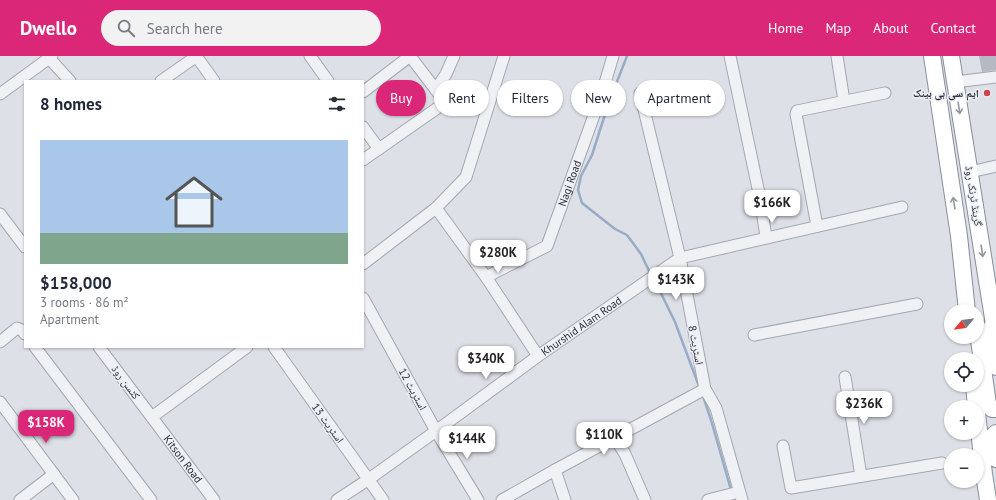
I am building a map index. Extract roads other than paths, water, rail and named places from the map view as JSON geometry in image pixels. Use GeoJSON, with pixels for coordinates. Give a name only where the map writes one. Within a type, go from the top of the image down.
{"type":"FeatureCollection","features":[{"type":"Feature","properties":{"kind":"highway","name":"گرینڈ ٹرنک روڈ"},"geometry":{"type":"LineString","coordinates":[[932,56],[960,236],[966,304]]}},
{"type":"Feature","properties":{"kind":"highway","name":"گرینڈ ٹرنک روڈ"},"geometry":{"type":"LineString","coordinates":[[951,56],[996,337]]}},
{"type":"Feature","properties":{"kind":"highway"},"geometry":{"type":"LineString","coordinates":[[960,236],[974,304]]}},
{"type":"Feature","properties":{"kind":"highway"},"geometry":{"type":"LineString","coordinates":[[989,289],[996,367]]}},
{"type":"Feature","properties":{"kind":"highway"},"geometry":{"type":"LineString","coordinates":[[980,344],[988,404],[992,409],[996,409]]}},
{"type":"Feature","properties":{"kind":"highway"},"geometry":{"type":"LineString","coordinates":[[996,433],[993,436],[996,459]]}},
{"type":"Feature","properties":{"kind":"highway"},"geometry":{"type":"LineString","coordinates":[[980,440],[988,500]]}},
{"type":"Feature","properties":{"kind":"street"},"geometry":{"type":"LineString","coordinates":[[310,56],[327,80]]}},
{"type":"Feature","properties":{"kind":"street"},"geometry":{"type":"LineString","coordinates":[[364,91],[410,56],[434,86]]}},
{"type":"Feature","properties":{"kind":"street"},"geometry":{"type":"LineString","coordinates":[[442,80],[454,56]]}},
{"type":"Feature","properties":{"kind":"street"},"geometry":{"type":"LineString","coordinates":[[364,263],[436,208],[466,177],[504,56]]}},
{"type":"Feature","properties":{"kind":"street","name":"Nagi Road"},"geometry":{"type":"LineString","coordinates":[[486,277],[547,246],[602,93],[613,56]]}},
{"type":"Feature","properties":{"kind":"street"},"geometry":{"type":"LineString","coordinates":[[730,56],[760,198],[766,237]]}},
{"type":"Feature","properties":{"kind":"street"},"geometry":{"type":"LineString","coordinates":[[837,56],[844,101]]}},
{"type":"Feature","properties":{"kind":"street"},"geometry":{"type":"LineString","coordinates":[[0,94],[50,57],[69,80]]}},
{"type":"Feature","properties":{"kind":"street"},"geometry":{"type":"LineString","coordinates":[[162,80],[194,58],[199,60],[213,80]]}},
{"type":"Feature","properties":{"kind":"street"},"geometry":{"type":"LineString","coordinates":[[955,82],[996,77]]}},
{"type":"Feature","properties":{"kind":"street"},"geometry":{"type":"LineString","coordinates":[[817,226],[796,114],[797,111],[885,93]]}},
{"type":"Feature","properties":{"kind":"street"},"geometry":{"type":"LineString","coordinates":[[364,159],[434,110]]}},
{"type":"Feature","properties":{"kind":"street","name":"اسٹریٹ 8"},"geometry":{"type":"LineString","coordinates":[[646,116],[680,258],[701,391],[716,408],[736,495]]}},
{"type":"Feature","properties":{"kind":"street"},"geometry":{"type":"LineString","coordinates":[[364,128],[379,149]]}},
{"type":"Feature","properties":{"kind":"street"},"geometry":{"type":"LineString","coordinates":[[970,172],[996,166]]}},
{"type":"Feature","properties":{"kind":"street","name":"Khurshid Alam Road"},"geometry":{"type":"LineString","coordinates":[[337,500],[436,431],[538,356],[680,258],[766,237],[902,207]]}},
{"type":"Feature","properties":{"kind":"street"},"geometry":{"type":"LineString","coordinates":[[436,208],[486,277],[538,356]]}},
{"type":"Feature","properties":{"kind":"street"},"geometry":{"type":"LineString","coordinates":[[0,214],[24,246]]}},
{"type":"Feature","properties":{"kind":"street","name":"اسٹریٹ 12"},"geometry":{"type":"LineString","coordinates":[[364,300],[436,431],[478,500]]}},
{"type":"Feature","properties":{"kind":"street"},"geometry":{"type":"LineString","coordinates":[[754,335],[917,304]]}},
{"type":"Feature","properties":{"kind":"street"},"geometry":{"type":"LineString","coordinates":[[0,342],[17,328],[24,333]]}},
{"type":"Feature","properties":{"kind":"street"},"geometry":{"type":"LineString","coordinates":[[36,348],[151,500]]}},
{"type":"Feature","properties":{"kind":"street","name":"کٹسن روڈ"},"geometry":{"type":"LineString","coordinates":[[100,348],[152,417]]}},
{"type":"Feature","properties":{"kind":"street"},"geometry":{"type":"LineString","coordinates":[[152,417],[246,348]]}},
{"type":"Feature","properties":{"kind":"street","name":"اسٹریٹ 13"},"geometry":{"type":"LineString","coordinates":[[275,348],[383,500]]}},
{"type":"Feature","properties":{"kind":"street"},"geometry":{"type":"LineString","coordinates":[[845,377],[861,476]]}},
{"type":"Feature","properties":{"kind":"street"},"geometry":{"type":"LineString","coordinates":[[502,500],[701,391]]}},
{"type":"Feature","properties":{"kind":"street"},"geometry":{"type":"LineString","coordinates":[[0,402],[73,500]]}},
{"type":"Feature","properties":{"kind":"street","name":"Kitson Road"},"geometry":{"type":"LineString","coordinates":[[152,417],[213,499]]}},
{"type":"Feature","properties":{"kind":"street"},"geometry":{"type":"LineString","coordinates":[[615,438],[625,454],[645,500]]}},
{"type":"Feature","properties":{"kind":"street"},"geometry":{"type":"LineString","coordinates":[[783,446],[791,488],[942,463]]}},
{"type":"Feature","properties":{"kind":"street"},"geometry":{"type":"LineString","coordinates":[[555,470],[565,500]]}},
{"type":"Feature","properties":{"kind":"street"},"geometry":{"type":"LineString","coordinates":[[20,500],[54,474]]}},
{"type":"Feature","properties":{"kind":"street"},"geometry":{"type":"LineString","coordinates":[[708,500],[736,495]]}},
{"type":"Feature","properties":{"kind":"waterway"},"geometry":{"type":"LineString","coordinates":[[627,56],[609,102],[592,155],[581,176],[578,190],[582,203],[615,229],[627,235],[641,254],[651,275]]}},
{"type":"Feature","properties":{"kind":"waterway"},"geometry":{"type":"LineString","coordinates":[[654,279],[675,322],[700,389]]}},
{"type":"Feature","properties":{"kind":"waterway"},"geometry":{"type":"LineString","coordinates":[[702,393],[731,490]]}},
{"type":"Feature","properties":{"kind":"place","name":"ایم سی بی بینک"},"geometry":{"type":"Point","coordinates":[987,93]}}]}
